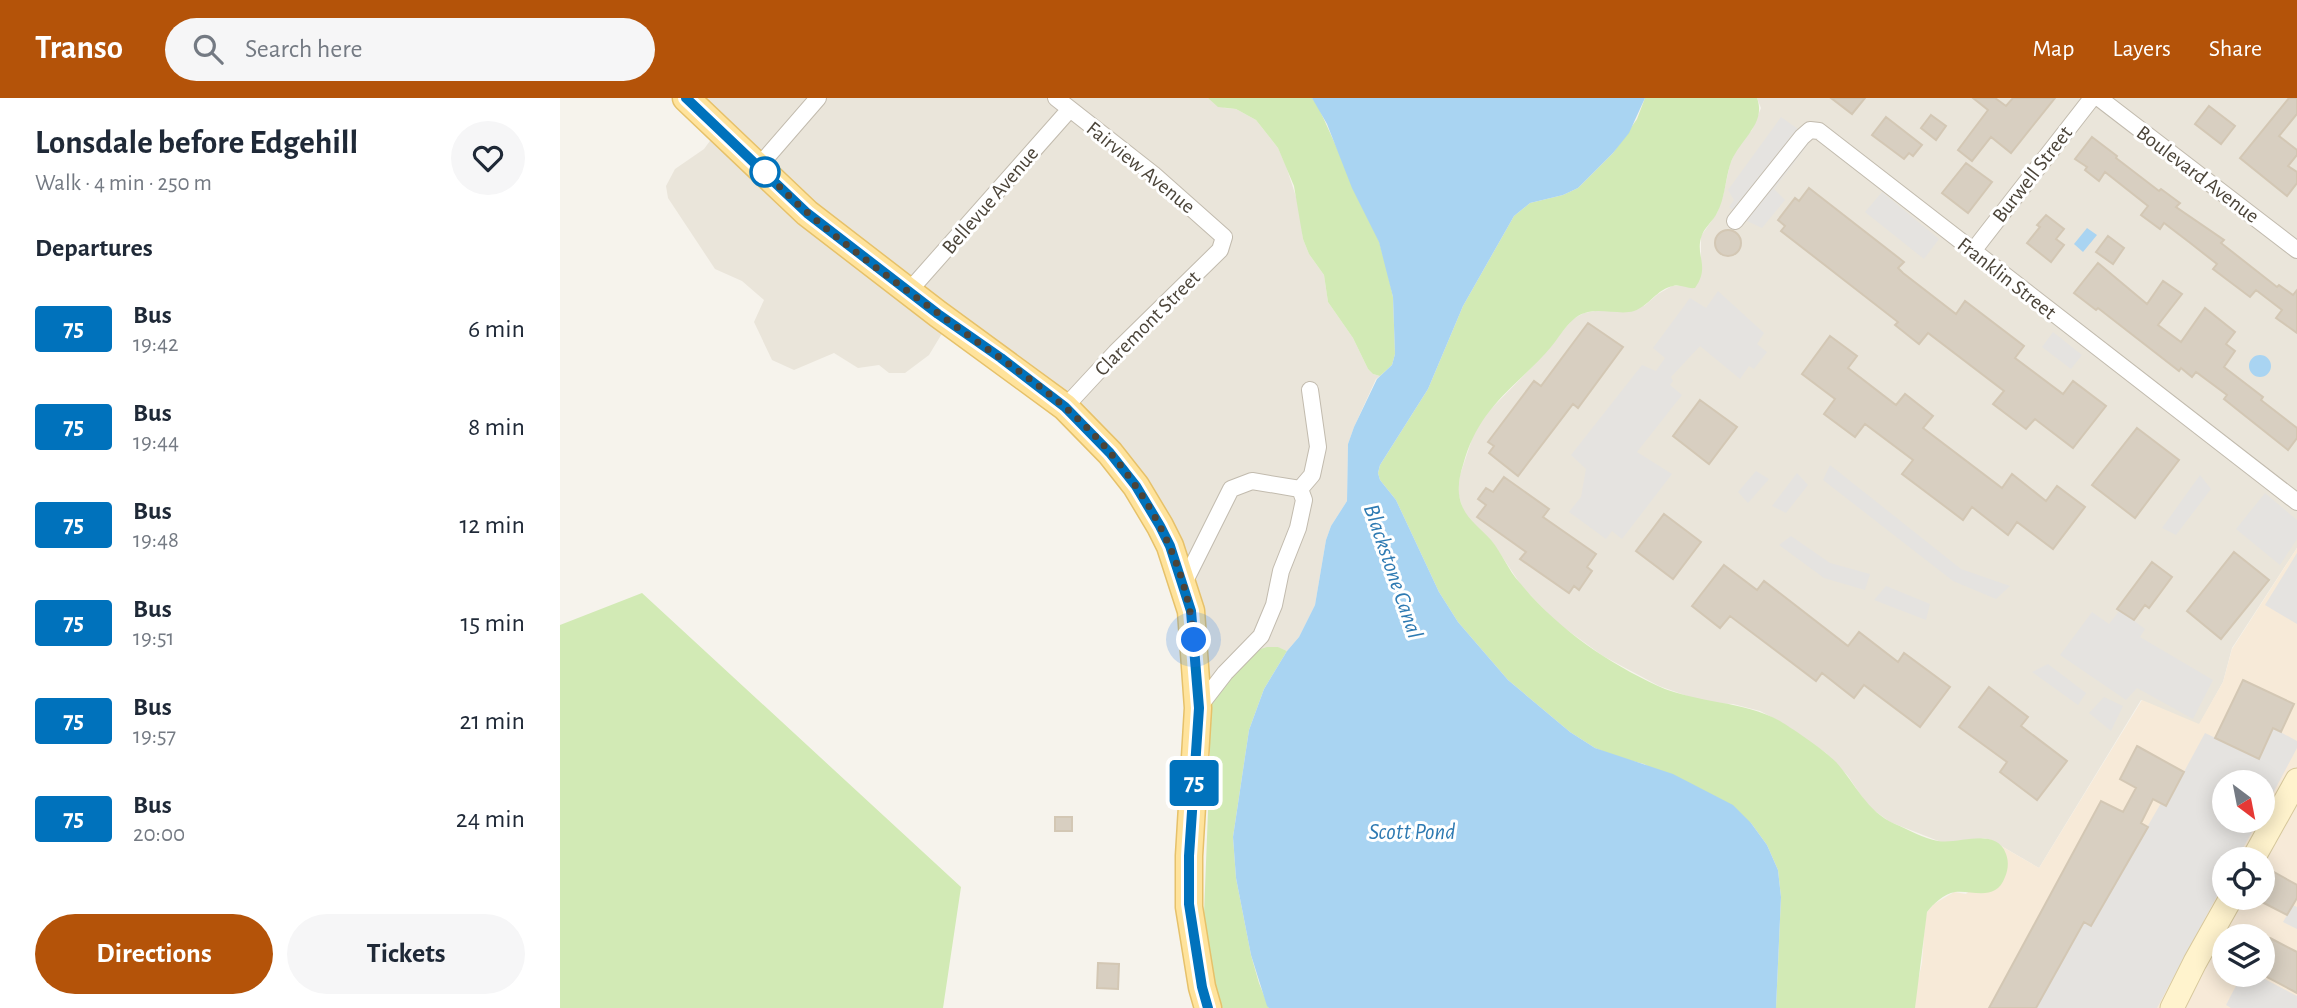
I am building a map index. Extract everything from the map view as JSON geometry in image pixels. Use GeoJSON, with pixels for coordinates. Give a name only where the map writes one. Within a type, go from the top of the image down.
{"type":"FeatureCollection","features":[{"type":"Feature","properties":{"kind":"main road"},"geometry":{"type":"LineString","coordinates":[[686,98],[807,213],[1065,407],[1110,453],[1136,486],[1170,546],[1191,611],[1199,708],[1189,856],[1189,904],[1202,987],[1208,1008]]}},
{"type":"Feature","properties":{"kind":"main road"},"geometry":{"type":"LineString","coordinates":[[2260,847],[2296,783]]}},
{"type":"Feature","properties":{"kind":"main road"},"geometry":{"type":"LineString","coordinates":[[2172,1008],[2224,910]]}},
{"type":"Feature","properties":{"kind":"street"},"geometry":{"type":"LineString","coordinates":[[759,166],[818,98]]}},
{"type":"Feature","properties":{"kind":"street","name":"Fairview Avenue"},"geometry":{"type":"LineString","coordinates":[[1056,98],[1153,174],[1224,237]]}},
{"type":"Feature","properties":{"kind":"street","name":"Burwell Street"},"geometry":{"type":"LineString","coordinates":[[1973,251],[2092,98]]}},
{"type":"Feature","properties":{"kind":"street","name":"Boulevard Avenue"},"geometry":{"type":"LineString","coordinates":[[2099,98],[2297,250]]}},
{"type":"Feature","properties":{"kind":"street","name":"Bellevue Avenue"},"geometry":{"type":"LineString","coordinates":[[909,291],[1070,109]]}},
{"type":"Feature","properties":{"kind":"street","name":"Franklin Street"},"geometry":{"type":"LineString","coordinates":[[1735,221],[1802,137],[1810,130],[1819,131],[2297,502]]}},
{"type":"Feature","properties":{"kind":"street","name":"Claremont Street"},"geometry":{"type":"LineString","coordinates":[[1065,407],[1115,352],[1220,250],[1224,237]]}},
{"type":"Feature","properties":{"kind":"street"},"geometry":{"type":"LineString","coordinates":[[1300,489],[1312,475],[1318,447],[1310,390]]}},
{"type":"Feature","properties":{"kind":"street"},"geometry":{"type":"LineString","coordinates":[[1184,583],[1231,489],[1252,481],[1300,489]]}},
{"type":"Feature","properties":{"kind":"street"},"geometry":{"type":"LineString","coordinates":[[1199,708],[1225,673],[1261,636],[1274,605],[1281,572],[1298,528],[1304,500],[1300,489]]}},
{"type":"Feature","properties":{"kind":"shaded area"},"geometry":{"type":"Polygon","coordinates":[[[684,98],[1208,98],[1256,120],[1278,148],[1286,166],[1299,206],[1303,239],[1309,254],[1324,275],[1328,302],[1353,338],[1368,369],[1380,376],[1376,379],[1348,444],[1347,501],[1331,526],[1326,540],[1315,605],[1299,637],[1287,651],[1277,647],[1210,684],[1189,606],[1128,471],[949,322],[929,355],[905,373],[889,373],[879,365],[858,368],[834,353],[794,370],[772,360],[754,322],[764,300],[742,281],[715,269],[668,198],[666,186],[675,169],[704,149],[718,130],[684,98]]]}},
{"type":"Feature","properties":{"kind":"shaded area"},"geometry":{"type":"Polygon","coordinates":[[[1757,98],[2297,98],[2297,548],[2232,648],[2223,682],[2199,725],[2141,700],[2039,868],[1991,840],[1984,838],[1941,842],[1890,822],[1868,806],[1848,776],[1826,753],[1781,722],[1760,711],[1733,704],[1712,703],[1659,686],[1603,656],[1556,622],[1521,585],[1493,543],[1463,510],[1458,492],[1460,475],[1474,433],[1486,414],[1532,367],[1573,319],[1584,313],[1644,306],[1672,286],[1680,286],[1701,257],[1701,236],[1717,213],[1730,164],[1738,146],[1752,130],[1761,108],[1757,98]]]}},
{"type":"Feature","properties":{"kind":"shaded area"},"geometry":{"type":"Polygon","coordinates":[[[1781,117],[1812,139],[1774,189],[1785,200],[1762,228],[1747,221],[1729,207],[1734,200],[1728,190],[1781,117]]]}},
{"type":"Feature","properties":{"kind":"shaded area"},"geometry":{"type":"Polygon","coordinates":[[[1882,192],[1939,239],[1924,259],[1865,212],[1882,192]]]}},
{"type":"Feature","properties":{"kind":"shaded area"},"geometry":{"type":"Polygon","coordinates":[[[1718,291],[1764,333],[1757,344],[1767,352],[1754,369],[1749,366],[1740,379],[1700,346],[1671,377],[1673,381],[1670,385],[1682,395],[1637,452],[1672,474],[1622,539],[1612,531],[1606,539],[1569,512],[1581,497],[1586,469],[1571,455],[1642,365],[1656,371],[1665,358],[1653,348],[1690,298],[1706,308],[1718,291]]]}},
{"type":"Feature","properties":{"kind":"shaded area"},"geometry":{"type":"Polygon","coordinates":[[[2053,332],[2082,355],[2071,369],[2042,347],[2053,332]]]}},
{"type":"Feature","properties":{"kind":"shaded area"},"geometry":{"type":"Polygon","coordinates":[[[1830,465],[1961,569],[2010,586],[1996,599],[1953,581],[1823,480],[1830,465]]]}},
{"type":"Feature","properties":{"kind":"shaded area"},"geometry":{"type":"Polygon","coordinates":[[[1756,471],[1769,479],[1748,503],[1738,492],[1756,471]]]}},
{"type":"Feature","properties":{"kind":"shaded area"},"geometry":{"type":"Polygon","coordinates":[[[1797,473],[1808,485],[1786,513],[1772,506],[1797,473]]]}},
{"type":"Feature","properties":{"kind":"shaded area"},"geometry":{"type":"Polygon","coordinates":[[[2200,475],[2211,489],[2176,535],[2162,528],[2200,475]]]}},
{"type":"Feature","properties":{"kind":"shaded area"},"geometry":{"type":"Polygon","coordinates":[[[2265,493],[2297,520],[2297,539],[2280,565],[2236,529],[2265,493]]]}},
{"type":"Feature","properties":{"kind":"shaded area"},"geometry":{"type":"Polygon","coordinates":[[[1791,536],[1830,563],[1870,574],[1865,590],[1824,578],[1779,545],[1791,536]]]}},
{"type":"Feature","properties":{"kind":"shaded area"},"geometry":{"type":"Polygon","coordinates":[[[2297,548],[2297,1008],[1915,1008],[1925,922],[1927,912],[1934,904],[1954,892],[1966,894],[2006,855],[2001,846],[2039,868],[2142,700],[2199,724],[2223,682],[2232,649],[2297,548]]]}},
{"type":"Feature","properties":{"kind":"shaded area"},"geometry":{"type":"Polygon","coordinates":[[[2297,553],[2297,624],[2265,605],[2297,553]]]}},
{"type":"Feature","properties":{"kind":"shaded area"},"geometry":{"type":"Polygon","coordinates":[[[1886,586],[1930,604],[1926,620],[1874,600],[1886,586]]]}},
{"type":"Feature","properties":{"kind":"shaded area"},"geometry":{"type":"Polygon","coordinates":[[[2120,610],[2145,629],[2140,637],[2213,680],[2193,719],[2137,688],[2126,700],[2060,655],[2092,612],[2109,624],[2120,610]]]}},
{"type":"Feature","properties":{"kind":"shaded area"},"geometry":{"type":"Polygon","coordinates":[[[2048,664],[2086,693],[2078,705],[2032,672],[2048,664]]]}},
{"type":"Feature","properties":{"kind":"shaded area"},"geometry":{"type":"Polygon","coordinates":[[[2104,697],[2123,706],[2111,731],[2089,713],[2104,697]]]}},
{"type":"Feature","properties":{"kind":"shaded area"},"geometry":{"type":"Polygon","coordinates":[[[2273,728],[2297,741],[2297,748],[2275,789],[2275,770],[2212,770],[2212,833],[2251,833],[2244,847],[2212,847],[2212,905],[2157,1008],[2036,1008],[2084,922],[2091,925],[2161,803],[2166,805],[2205,733],[2258,758],[2273,728]]]}},
{"type":"Feature","properties":{"kind":"shaded area"},"geometry":{"type":"Polygon","coordinates":[[[2293,905],[2297,907],[2297,929],[2283,922],[2293,905]]]}},
{"type":"Feature","properties":{"kind":"shaded area"},"geometry":{"type":"Polygon","coordinates":[[[2275,984],[2297,996],[2297,1008],[2231,1008],[2226,1005],[2235,987],[2275,987],[2275,984]]]}},
{"type":"Feature","properties":{"kind":"green space"},"geometry":{"type":"Polygon","coordinates":[[[1208,98],[1312,98],[1317,104],[1379,241],[1387,270],[1393,297],[1395,354],[1392,365],[1380,376],[1368,369],[1353,338],[1328,302],[1324,275],[1309,254],[1303,239],[1294,186],[1278,148],[1256,120],[1236,109],[1218,107],[1208,98]]]}},
{"type":"Feature","properties":{"kind":"green space"},"geometry":{"type":"Polygon","coordinates":[[[1645,98],[1757,98],[1759,108],[1755,124],[1734,156],[1720,207],[1702,235],[1700,280],[1695,288],[1667,288],[1634,311],[1588,312],[1571,321],[1545,354],[1494,406],[1479,427],[1461,472],[1459,494],[1463,509],[1491,540],[1516,578],[1534,599],[1566,629],[1601,655],[1639,677],[1673,692],[1751,709],[1780,721],[1831,757],[1869,805],[1895,824],[1938,841],[1976,838],[1994,841],[2001,846],[2008,863],[2005,877],[1996,890],[1983,893],[1951,893],[1927,912],[1915,1008],[1776,1008],[1781,897],[1778,870],[1767,845],[1751,823],[1644,764],[1595,748],[1570,732],[1508,680],[1458,622],[1439,592],[1396,500],[1380,480],[1380,465],[1428,389],[1463,306],[1514,216],[1530,203],[1563,195],[1578,188],[1613,153],[1637,119],[1645,98]]]}},
{"type":"Feature","properties":{"kind":"green space"},"geometry":{"type":"Polygon","coordinates":[[[642,593],[961,887],[943,1008],[560,1008],[560,625],[642,593]]]}},
{"type":"Feature","properties":{"kind":"green space"},"geometry":{"type":"Polygon","coordinates":[[[1267,647],[1278,647],[1287,651],[1264,689],[1249,730],[1233,837],[1236,878],[1251,955],[1269,1008],[1222,1008],[1209,962],[1204,914],[1210,684],[1226,664],[1267,647]]]}},
{"type":"Feature","properties":{"kind":"water","name":"Scott Pond"},"geometry":{"type":"Polygon","coordinates":[[[1312,98],[1645,98],[1629,133],[1578,188],[1563,195],[1530,203],[1514,216],[1463,306],[1428,389],[1380,465],[1378,473],[1380,480],[1396,500],[1439,592],[1458,622],[1508,680],[1570,732],[1595,748],[1673,774],[1733,805],[1751,823],[1767,845],[1778,870],[1781,897],[1776,1008],[1267,1006],[1251,955],[1236,878],[1233,837],[1249,730],[1264,689],[1287,651],[1299,637],[1315,605],[1326,540],[1331,526],[1347,501],[1348,444],[1377,379],[1392,365],[1395,354],[1393,297],[1379,242],[1352,188],[1327,124],[1312,98]]]}},
{"type":"Feature","properties":{"kind":"water"},"geometry":{"type":"Polygon","coordinates":[[[2087,228],[2097,235],[2083,252],[2074,244],[2087,228]]]}},
{"type":"Feature","properties":{"kind":"water"},"geometry":{"type":"Polygon","coordinates":[[[2260,355],[2268,358],[2271,366],[2268,374],[2260,377],[2252,374],[2249,366],[2252,358],[2260,355]]]}},
{"type":"Feature","properties":{"kind":"building"},"geometry":{"type":"Polygon","coordinates":[[[1831,98],[1865,98],[1852,114],[1831,98]]]}},
{"type":"Feature","properties":{"kind":"building"},"geometry":{"type":"Polygon","coordinates":[[[1973,98],[1995,98],[2006,106],[2013,98],[2055,98],[2011,153],[1991,137],[1972,161],[1958,150],[1988,110],[1973,98]]]}},
{"type":"Feature","properties":{"kind":"building"},"geometry":{"type":"Polygon","coordinates":[[[2289,98],[2297,98],[2297,114],[2279,136],[2297,150],[2297,155],[2288,166],[2297,172],[2297,183],[2287,196],[2240,158],[2289,98]]]}},
{"type":"Feature","properties":{"kind":"building"},"geometry":{"type":"Polygon","coordinates":[[[2209,106],[2235,126],[2221,144],[2195,124],[2209,106]]]}},
{"type":"Feature","properties":{"kind":"building"},"geometry":{"type":"Polygon","coordinates":[[[1931,115],[1946,126],[1936,140],[1921,128],[1931,115]]]}},
{"type":"Feature","properties":{"kind":"building"},"geometry":{"type":"Polygon","coordinates":[[[1886,117],[1922,145],[1913,156],[1909,153],[1904,159],[1872,135],[1886,117]]]}},
{"type":"Feature","properties":{"kind":"building"},"geometry":{"type":"Polygon","coordinates":[[[2092,137],[2159,191],[2161,189],[2180,203],[2176,207],[2224,240],[2221,243],[2277,287],[2279,285],[2293,295],[2297,290],[2297,333],[2276,318],[2282,310],[2256,290],[2250,297],[2213,269],[2217,264],[2164,223],[2160,229],[2141,215],[2148,206],[2105,172],[2099,181],[2085,170],[2087,167],[2075,159],[2092,137]]]}},
{"type":"Feature","properties":{"kind":"building"},"geometry":{"type":"Polygon","coordinates":[[[1966,163],[1992,182],[1968,213],[1942,193],[1966,163]]]}},
{"type":"Feature","properties":{"kind":"building"},"geometry":{"type":"Polygon","coordinates":[[[1809,188],[1904,262],[1898,268],[1903,273],[1956,314],[1965,301],[2024,346],[2015,358],[2063,394],[2073,381],[2106,406],[2073,448],[2035,419],[2026,429],[1993,404],[2004,391],[1928,333],[1919,344],[1895,325],[1898,322],[1781,231],[1785,226],[1778,220],[1795,198],[1799,201],[1809,188]]]}},
{"type":"Feature","properties":{"kind":"building"},"geometry":{"type":"Polygon","coordinates":[[[2046,215],[2064,229],[2056,239],[2064,245],[2051,262],[2027,243],[2046,215]]]}},
{"type":"Feature","properties":{"kind":"building"},"geometry":{"type":"Polygon","coordinates":[[[1728,230],[1737,234],[1741,243],[1737,252],[1728,256],[1719,252],[1715,243],[1719,234],[1728,230]]]}},
{"type":"Feature","properties":{"kind":"building"},"geometry":{"type":"Polygon","coordinates":[[[2108,236],[2124,248],[2113,264],[2096,252],[2108,236]]]}},
{"type":"Feature","properties":{"kind":"building"},"geometry":{"type":"Polygon","coordinates":[[[2098,263],[2147,304],[2163,281],[2182,294],[2158,325],[2181,342],[2205,308],[2235,332],[2226,344],[2235,351],[2224,367],[2297,428],[2297,438],[2288,450],[2224,399],[2227,395],[2196,372],[2192,377],[2181,368],[2179,371],[2098,308],[2096,310],[2074,293],[2098,263]]]}},
{"type":"Feature","properties":{"kind":"building"},"geometry":{"type":"Polygon","coordinates":[[[1588,323],[1623,347],[1578,408],[1573,404],[1518,476],[1489,453],[1494,446],[1488,442],[1534,381],[1541,386],[1588,323]]]}},
{"type":"Feature","properties":{"kind":"building"},"geometry":{"type":"Polygon","coordinates":[[[1830,336],[1857,356],[1848,368],[1896,405],[1905,394],[1933,416],[1923,428],[2002,488],[2012,474],[2046,501],[2057,486],[2085,507],[2053,549],[2017,522],[2008,535],[1972,507],[1963,520],[1902,474],[1913,460],[1865,424],[1855,437],[1824,414],[1835,399],[1802,374],[1830,336]]]}},
{"type":"Feature","properties":{"kind":"building"},"geometry":{"type":"Polygon","coordinates":[[[1700,400],[1737,427],[1709,464],[1673,436],[1700,400]]]}},
{"type":"Feature","properties":{"kind":"building"},"geometry":{"type":"Polygon","coordinates":[[[2137,428],[2179,460],[2135,518],[2092,485],[2137,428]]]}},
{"type":"Feature","properties":{"kind":"building"},"geometry":{"type":"Polygon","coordinates":[[[1504,477],[1549,509],[1543,517],[1596,554],[1587,567],[1592,571],[1579,590],[1574,586],[1569,593],[1520,559],[1526,552],[1477,517],[1486,505],[1478,499],[1486,488],[1493,492],[1504,477]]]}},
{"type":"Feature","properties":{"kind":"building"},"geometry":{"type":"Polygon","coordinates":[[[1664,514],[1701,542],[1673,579],[1636,551],[1664,514]]]}},
{"type":"Feature","properties":{"kind":"building"},"geometry":{"type":"Polygon","coordinates":[[[2234,552],[2269,580],[2221,639],[2187,611],[2234,552]]]}},
{"type":"Feature","properties":{"kind":"building"},"geometry":{"type":"Polygon","coordinates":[[[2152,562],[2172,577],[2149,608],[2145,605],[2134,620],[2117,609],[2152,562]]]}},
{"type":"Feature","properties":{"kind":"building"},"geometry":{"type":"Polygon","coordinates":[[[1724,565],[1757,590],[1764,581],[1848,646],[1859,632],[1898,662],[1904,653],[1950,687],[1920,727],[1864,685],[1854,698],[1822,673],[1816,681],[1730,616],[1720,628],[1692,606],[1724,565]]]}},
{"type":"Feature","properties":{"kind":"building"},"geometry":{"type":"Polygon","coordinates":[[[2243,680],[2294,704],[2281,732],[2273,728],[2259,759],[2215,738],[2243,680]]]}},
{"type":"Feature","properties":{"kind":"building"},"geometry":{"type":"Polygon","coordinates":[[[1989,687],[2028,717],[2021,726],[2067,761],[2037,800],[2000,772],[2007,762],[1959,727],[1989,687]]]}},
{"type":"Feature","properties":{"kind":"building"},"geometry":{"type":"Polygon","coordinates":[[[2137,746],[2184,772],[2166,806],[2153,799],[2141,823],[2148,827],[2091,926],[2084,922],[2036,1008],[1989,1008],[2101,801],[2123,812],[2136,788],[2120,779],[2137,746]]]}},
{"type":"Feature","properties":{"kind":"building"},"geometry":{"type":"Polygon","coordinates":[[[1055,817],[1072,817],[1072,831],[1055,831],[1055,817]]]}},
{"type":"Feature","properties":{"kind":"building"},"geometry":{"type":"Polygon","coordinates":[[[2275,873],[2297,885],[2297,898],[2287,915],[2275,909],[2275,873]]]}},
{"type":"Feature","properties":{"kind":"building"},"geometry":{"type":"Polygon","coordinates":[[[2275,941],[2297,952],[2297,993],[2275,981],[2275,941]]]}},
{"type":"Feature","properties":{"kind":"building"},"geometry":{"type":"Polygon","coordinates":[[[1098,963],[1119,964],[1118,989],[1097,988],[1098,963]]]}},
{"type":"Feature","properties":{"kind":"bus line","name":"75"},"geometry":{"type":"LineString","coordinates":[[686,98],[807,213],[1065,407],[1110,453],[1136,486],[1160,526],[1184,583],[1191,611],[1199,708],[1188,882],[1195,950],[1208,1008]]}},
{"type":"Feature","properties":{"kind":"route"},"geometry":{"type":"LineString","coordinates":[[765,172],[759,166],[807,213],[1065,407],[1110,453],[1136,486],[1170,546],[1184,583],[1194,640]]}},
{"type":"Feature","properties":{"kind":"water label","name":"Blackstone Canal"},"geometry":{"type":"Point","coordinates":[1394,571]}}]}
